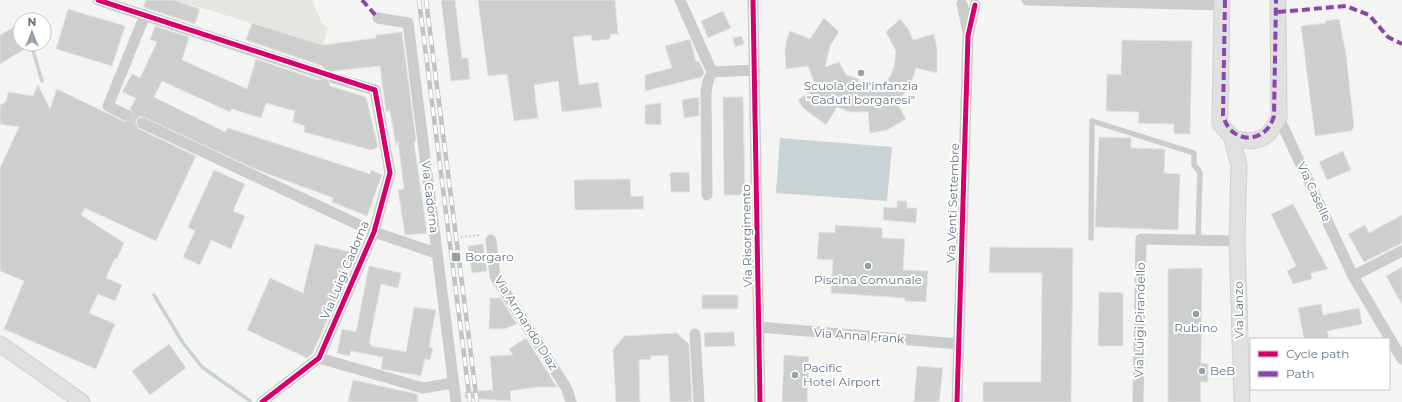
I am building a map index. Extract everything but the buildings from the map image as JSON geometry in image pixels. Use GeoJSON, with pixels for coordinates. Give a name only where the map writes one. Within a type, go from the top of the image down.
{"type":"FeatureCollection","features":[{"type":"Feature","properties":{"kind":"street"},"geometry":{"type":"LineString","coordinates":[[98,0],[320,73]]}},
{"type":"Feature","properties":{"kind":"street"},"geometry":{"type":"LineString","coordinates":[[680,0],[712,72],[708,81],[706,92],[707,195]]}},
{"type":"Feature","properties":{"kind":"street","name":"Via Risorgimento"},"geometry":{"type":"LineString","coordinates":[[753,0],[760,402]]}},
{"type":"Feature","properties":{"kind":"street"},"geometry":{"type":"LineString","coordinates":[[1027,0],[1223,2]]}},
{"type":"Feature","properties":{"kind":"street"},"geometry":{"type":"LineString","coordinates":[[960,2],[980,3]]}},
{"type":"Feature","properties":{"kind":"street","name":"Via Venti Settembre"},"geometry":{"type":"LineString","coordinates":[[957,402],[968,36],[960,2]]}},
{"type":"Feature","properties":{"kind":"street"},"geometry":{"type":"LineString","coordinates":[[1223,2],[1224,121],[1231,131],[1247,138],[1260,135],[1265,132],[1274,116],[1277,4]]}},
{"type":"Feature","properties":{"kind":"street"},"geometry":{"type":"LineString","coordinates":[[1223,2],[1220,123],[1231,136],[1240,140],[1255,140],[1268,134],[1279,118]]}},
{"type":"Feature","properties":{"kind":"street","name":"Via Venti Settembre"},"geometry":{"type":"LineString","coordinates":[[968,36],[980,3]]}},
{"type":"Feature","properties":{"kind":"street","name":"Via Caselle"},"geometry":{"type":"LineString","coordinates":[[1277,4],[1279,118],[1354,276],[1390,338]]}},
{"type":"Feature","properties":{"kind":"street"},"geometry":{"type":"LineString","coordinates":[[126,116],[108,106],[145,16]]}},
{"type":"Feature","properties":{"kind":"street","name":"Via Cadorna"},"geometry":{"type":"LineString","coordinates":[[378,18],[408,23],[456,402]]}},
{"type":"Feature","properties":{"kind":"street"},"geometry":{"type":"LineString","coordinates":[[712,72],[754,70]]}},
{"type":"Feature","properties":{"kind":"street","name":"Via Luigi Cadorna"},"geometry":{"type":"LineString","coordinates":[[262,402],[319,358],[374,232],[390,173],[375,90],[334,78]]}},
{"type":"Feature","properties":{"kind":"street","name":"Via Luigi Cadorna"},"geometry":{"type":"LineString","coordinates":[[142,124],[374,232],[436,253]]}},
{"type":"Feature","properties":{"kind":"street","name":"Via Lanzo"},"geometry":{"type":"LineString","coordinates":[[1231,136],[1239,165],[1237,241],[1242,402]]}},
{"type":"Feature","properties":{"kind":"street"},"geometry":{"type":"LineString","coordinates":[[1239,165],[1255,140]]}},
{"type":"Feature","properties":{"kind":"street","name":"Via Luigi Pirandello"},"geometry":{"type":"LineString","coordinates":[[1138,402],[1141,239],[1198,240]]}},
{"type":"Feature","properties":{"kind":"street","name":"Via Armando Diaz"},"geometry":{"type":"LineString","coordinates":[[491,240],[495,276],[567,389],[571,402]]}},
{"type":"Feature","properties":{"kind":"street"},"geometry":{"type":"LineString","coordinates":[[1198,240],[1237,241]]}},
{"type":"Feature","properties":{"kind":"street"},"geometry":{"type":"LineString","coordinates":[[1354,276],[1402,251]]}},
{"type":"Feature","properties":{"kind":"street","name":"Via Anna Frank"},"geometry":{"type":"LineString","coordinates":[[759,327],[959,344]]}},
{"type":"Feature","properties":{"kind":"street"},"geometry":{"type":"LineString","coordinates":[[695,334],[699,402]]}},
{"type":"Feature","properties":{"kind":"street","name":"Via Caselle"},"geometry":{"type":"LineString","coordinates":[[1390,338],[1402,359]]}},
{"type":"Feature","properties":{"kind":"street"},"geometry":{"type":"LineString","coordinates":[[0,344],[82,402]]}},
{"type":"Feature","properties":{"kind":"street"},"geometry":{"type":"LineString","coordinates":[[319,358],[423,388],[453,383]]}},
{"type":"Feature","properties":{"kind":"lane"},"geometry":{"type":"LineString","coordinates":[[1090,238],[1092,121],[1194,153],[1194,166],[1200,172],[1198,240]]}},
{"type":"Feature","properties":{"kind":"path"},"geometry":{"type":"LineString","coordinates":[[461,237],[480,234]]}},
{"type":"Feature","properties":{"kind":"shaded area"},"geometry":{"type":"Polygon","coordinates":[[[176,0],[312,0],[322,23],[328,27],[323,45],[176,0]]]}},
{"type":"Feature","properties":{"kind":"shaded area"},"geometry":{"type":"Polygon","coordinates":[[[780,138],[892,147],[887,201],[776,193],[780,138]]]}},
{"type":"Feature","properties":{"kind":"waterway"},"geometry":{"type":"LineString","coordinates":[[33,52],[42,81]]}},
{"type":"Feature","properties":{"kind":"waterway"},"geometry":{"type":"LineString","coordinates":[[154,295],[183,343],[202,367],[250,401]]}},
{"type":"Feature","properties":{"kind":"tunnel"},"geometry":{"type":"LineString","coordinates":[[126,115],[142,123]]}},
{"type":"Feature","properties":{"kind":"railway"},"geometry":{"type":"LineString","coordinates":[[419,0],[470,402]]}},
{"type":"Feature","properties":{"kind":"railway"},"geometry":{"type":"LineString","coordinates":[[426,0],[477,402]]}},
{"type":"Feature","properties":{"kind":"marked path"},"geometry":{"type":"LineString","coordinates":[[362,0],[378,18]]}},
{"type":"Feature","properties":{"kind":"marked path"},"geometry":{"type":"LineString","coordinates":[[1225,0],[1223,115],[1227,125],[1233,132],[1248,138],[1264,132],[1270,126],[1274,116],[1276,0]]}},
{"type":"Feature","properties":{"kind":"marked path"},"geometry":{"type":"LineString","coordinates":[[1278,12],[1346,6],[1369,15],[1388,37],[1402,44]]}},
{"type":"Feature","properties":{"kind":"cycle path"},"geometry":{"type":"LineString","coordinates":[[98,0],[375,90],[390,173],[374,232],[319,358],[262,402]]}},
{"type":"Feature","properties":{"kind":"cycle path"},"geometry":{"type":"LineString","coordinates":[[753,0],[760,402]]}},
{"type":"Feature","properties":{"kind":"cycle path"},"geometry":{"type":"LineString","coordinates":[[957,402],[968,36],[975,5]]}},
{"type":"Feature","properties":{"kind":"place","name":"Scuola dell'infanzia \"Caduti borgaresi\""},"geometry":{"type":"Point","coordinates":[861,73]}},
{"type":"Feature","properties":{"kind":"place","name":"Borgaro"},"geometry":{"type":"Point","coordinates":[456,257]}},
{"type":"Feature","properties":{"kind":"place","name":"Piscina Comunale"},"geometry":{"type":"Point","coordinates":[868,266]}},
{"type":"Feature","properties":{"kind":"place","name":"Rubino"},"geometry":{"type":"Point","coordinates":[1196,314]}},
{"type":"Feature","properties":{"kind":"place","name":"BeB"},"geometry":{"type":"Point","coordinates":[1202,371]}},
{"type":"Feature","properties":{"kind":"place","name":"Pacific Hotel Airport"},"geometry":{"type":"Point","coordinates":[795,375]}}]}
